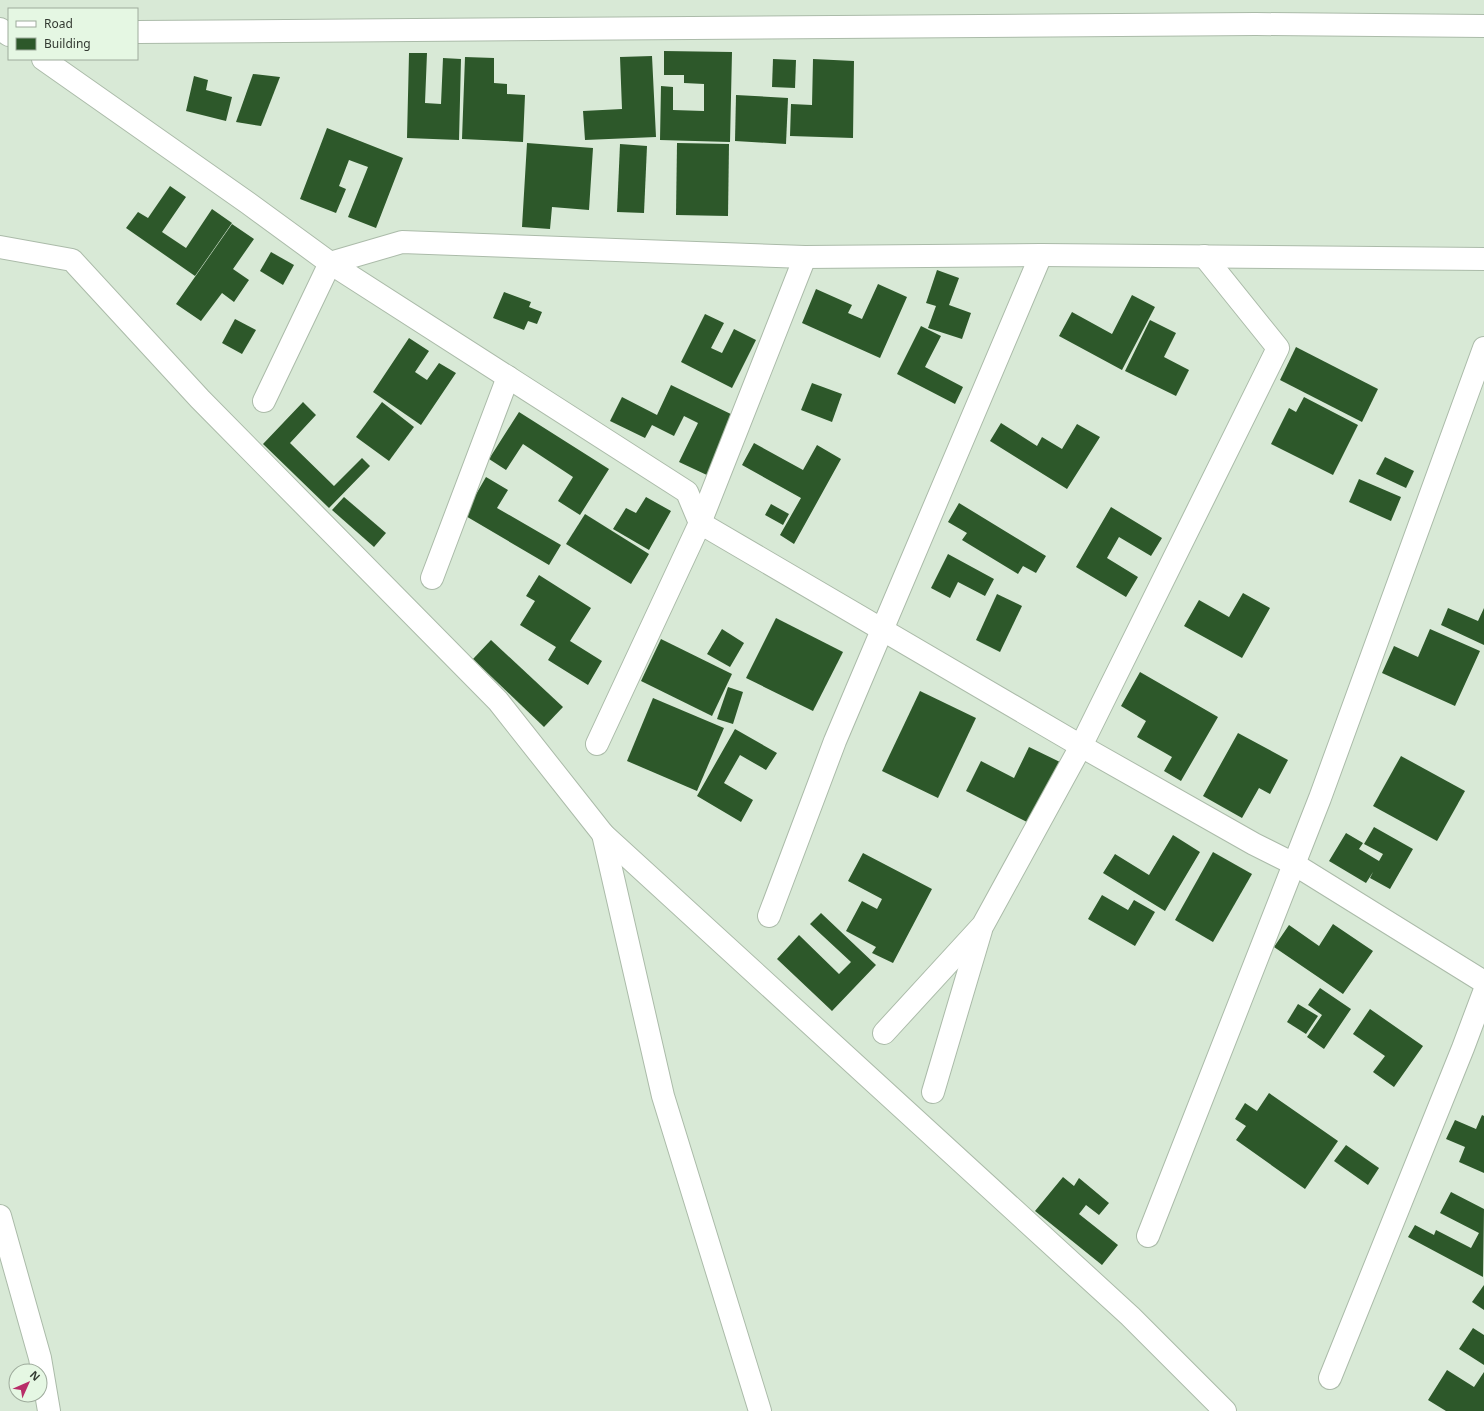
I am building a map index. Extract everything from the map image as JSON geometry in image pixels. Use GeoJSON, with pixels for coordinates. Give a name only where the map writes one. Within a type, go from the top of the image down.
{"type":"FeatureCollection","features":[{"type":"Feature","properties":{"kind":"street"},"geometry":{"type":"LineString","coordinates":[[138,32],[1248,24],[1484,26]]}},
{"type":"Feature","properties":{"kind":"street"},"geometry":{"type":"LineString","coordinates":[[0,28],[8,34]]}},
{"type":"Feature","properties":{"kind":"street"},"geometry":{"type":"LineString","coordinates":[[45,60],[248,203],[330,263],[688,492],[700,523],[1081,746],[1254,844],[1294,864],[1484,982]]}},
{"type":"Feature","properties":{"kind":"street"},"geometry":{"type":"LineString","coordinates":[[264,401],[330,263],[402,242],[805,257],[1041,255],[1484,259]]}},
{"type":"Feature","properties":{"kind":"street"},"geometry":{"type":"LineString","coordinates":[[0,247],[72,260],[200,399],[498,701],[603,834],[1130,1316],[1225,1411]]}},
{"type":"Feature","properties":{"kind":"street"},"geometry":{"type":"LineString","coordinates":[[769,916],[835,742],[1041,255]]}},
{"type":"Feature","properties":{"kind":"street"},"geometry":{"type":"LineString","coordinates":[[933,1092],[983,925],[1081,746],[1278,348],[1204,256]]}},
{"type":"Feature","properties":{"kind":"street"},"geometry":{"type":"LineString","coordinates":[[597,744],[700,523],[805,257]]}},
{"type":"Feature","properties":{"kind":"street"},"geometry":{"type":"LineString","coordinates":[[1148,1236],[1294,864],[1484,348]]}},
{"type":"Feature","properties":{"kind":"street"},"geometry":{"type":"LineString","coordinates":[[432,578],[508,377]]}},
{"type":"Feature","properties":{"kind":"street"},"geometry":{"type":"LineString","coordinates":[[603,834],[663,1096],[760,1411]]}},
{"type":"Feature","properties":{"kind":"street"},"geometry":{"type":"LineString","coordinates":[[884,1033],[983,925]]}},
{"type":"Feature","properties":{"kind":"street"},"geometry":{"type":"LineString","coordinates":[[1330,1378],[1463,1048],[1484,992]]}},
{"type":"Feature","properties":{"kind":"street"},"geometry":{"type":"LineString","coordinates":[[0,1216],[40,1358],[49,1411]]}},
{"type":"Feature","properties":{"kind":"building"},"geometry":{"type":"Polygon","coordinates":[[[664,51],[732,52],[730,142],[660,140],[661,86],[673,87],[673,110],[704,111],[704,84],[684,83],[684,75],[664,75],[664,51]]]}},
{"type":"Feature","properties":{"kind":"building"},"geometry":{"type":"Polygon","coordinates":[[[409,53],[427,53],[425,103],[441,104],[443,58],[461,59],[459,140],[407,138],[409,53]]]}},
{"type":"Feature","properties":{"kind":"building"},"geometry":{"type":"Polygon","coordinates":[[[652,56],[656,137],[585,140],[583,111],[622,109],[620,57],[652,56]]]}},
{"type":"Feature","properties":{"kind":"building"},"geometry":{"type":"Polygon","coordinates":[[[465,57],[494,58],[494,83],[507,84],[507,94],[525,95],[523,142],[462,139],[465,57]]]}},
{"type":"Feature","properties":{"kind":"building"},"geometry":{"type":"Polygon","coordinates":[[[773,59],[796,60],[795,88],[772,87],[773,59]]]}},
{"type":"Feature","properties":{"kind":"building"},"geometry":{"type":"Polygon","coordinates":[[[813,59],[854,61],[853,138],[790,136],[791,104],[812,105],[813,59]]]}},
{"type":"Feature","properties":{"kind":"building"},"geometry":{"type":"Polygon","coordinates":[[[253,74],[280,77],[261,126],[236,122],[253,74]]]}},
{"type":"Feature","properties":{"kind":"building"},"geometry":{"type":"Polygon","coordinates":[[[194,76],[208,80],[206,90],[232,97],[226,121],[186,111],[194,76]]]}},
{"type":"Feature","properties":{"kind":"building"},"geometry":{"type":"Polygon","coordinates":[[[736,95],[788,98],[786,144],[735,141],[736,95]]]}},
{"type":"Feature","properties":{"kind":"building"},"geometry":{"type":"Polygon","coordinates":[[[327,128],[403,158],[376,228],[348,217],[368,167],[349,160],[339,186],[346,189],[336,213],[300,199],[327,128]]]}},
{"type":"Feature","properties":{"kind":"building"},"geometry":{"type":"Polygon","coordinates":[[[527,143],[593,148],[589,210],[552,207],[550,229],[522,227],[527,143]]]}},
{"type":"Feature","properties":{"kind":"building"},"geometry":{"type":"Polygon","coordinates":[[[677,143],[729,144],[728,216],[676,215],[677,143]]]}},
{"type":"Feature","properties":{"kind":"building"},"geometry":{"type":"Polygon","coordinates":[[[620,144],[647,146],[644,213],[617,212],[620,144]]]}},
{"type":"Feature","properties":{"kind":"building"},"geometry":{"type":"Polygon","coordinates":[[[170,186],[186,197],[162,232],[186,248],[212,209],[232,223],[195,276],[126,228],[138,212],[148,218],[170,186]]]}},
{"type":"Feature","properties":{"kind":"building"},"geometry":{"type":"Polygon","coordinates":[[[232,224],[254,239],[233,269],[249,280],[234,302],[222,293],[201,321],[176,304],[232,224]]]}},
{"type":"Feature","properties":{"kind":"building"},"geometry":{"type":"Polygon","coordinates":[[[271,252],[294,265],[283,285],[260,271],[271,252]]]}},
{"type":"Feature","properties":{"kind":"building"},"geometry":{"type":"Polygon","coordinates":[[[937,270],[959,278],[949,305],[971,313],[962,339],[928,328],[936,306],[926,303],[937,270]]]}},
{"type":"Feature","properties":{"kind":"building"},"geometry":{"type":"Polygon","coordinates":[[[878,284],[907,297],[880,358],[802,323],[816,289],[852,305],[848,313],[862,319],[878,284]]]}},
{"type":"Feature","properties":{"kind":"building"},"geometry":{"type":"Polygon","coordinates":[[[504,292],[531,302],[529,307],[542,312],[537,324],[528,321],[524,330],[493,318],[504,292]]]}},
{"type":"Feature","properties":{"kind":"building"},"geometry":{"type":"Polygon","coordinates":[[[1132,295],[1155,307],[1122,370],[1059,336],[1072,312],[1112,334],[1132,295]]]}},
{"type":"Feature","properties":{"kind":"building"},"geometry":{"type":"Polygon","coordinates":[[[705,314],[724,323],[711,348],[722,353],[734,329],[756,340],[732,388],[681,362],[705,314]]]}},
{"type":"Feature","properties":{"kind":"building"},"geometry":{"type":"Polygon","coordinates":[[[235,319],[256,330],[242,354],[222,343],[235,319]]]}},
{"type":"Feature","properties":{"kind":"building"},"geometry":{"type":"Polygon","coordinates":[[[1150,320],[1176,333],[1164,357],[1189,370],[1176,396],[1125,371],[1150,320]]]}},
{"type":"Feature","properties":{"kind":"building"},"geometry":{"type":"Polygon","coordinates":[[[921,326],[941,336],[925,367],[963,387],[955,404],[897,374],[921,326]]]}},
{"type":"Feature","properties":{"kind":"building"},"geometry":{"type":"Polygon","coordinates":[[[409,338],[429,351],[415,372],[427,380],[439,363],[456,373],[421,425],[373,392],[409,338]]]}},
{"type":"Feature","properties":{"kind":"building"},"geometry":{"type":"Polygon","coordinates":[[[1296,347],[1378,389],[1362,422],[1280,380],[1296,347]]]}},
{"type":"Feature","properties":{"kind":"building"},"geometry":{"type":"Polygon","coordinates":[[[812,383],[842,394],[832,422],[801,410],[812,383]]]}},
{"type":"Feature","properties":{"kind":"building"},"geometry":{"type":"Polygon","coordinates":[[[671,385],[737,417],[709,476],[679,462],[698,423],[684,416],[674,436],[652,425],[645,438],[610,421],[622,397],[657,415],[671,385]]]}},
{"type":"Feature","properties":{"kind":"building"},"geometry":{"type":"Polygon","coordinates":[[[1304,397],[1358,425],[1333,475],[1271,444],[1289,408],[1296,412],[1304,397]]]}},
{"type":"Feature","properties":{"kind":"building"},"geometry":{"type":"Polygon","coordinates":[[[303,402],[316,415],[290,443],[334,486],[362,458],[370,466],[329,508],[263,444],[303,402]]]}},
{"type":"Feature","properties":{"kind":"building"},"geometry":{"type":"Polygon","coordinates":[[[382,402],[414,427],[389,461],[356,437],[382,402]]]}},
{"type":"Feature","properties":{"kind":"building"},"geometry":{"type":"Polygon","coordinates":[[[519,412],[609,469],[580,515],[558,501],[573,477],[523,444],[506,470],[489,459],[519,412]]]}},
{"type":"Feature","properties":{"kind":"building"},"geometry":{"type":"Polygon","coordinates":[[[1001,423],[1037,446],[1042,437],[1062,449],[1077,424],[1100,437],[1067,489],[990,441],[1001,423]]]}},
{"type":"Feature","properties":{"kind":"building"},"geometry":{"type":"Polygon","coordinates":[[[754,443],[803,470],[817,445],[841,459],[794,544],[780,535],[801,498],[742,465],[754,443]]]}},
{"type":"Feature","properties":{"kind":"building"},"geometry":{"type":"Polygon","coordinates":[[[1385,457],[1414,471],[1406,488],[1376,474],[1385,457]]]}},
{"type":"Feature","properties":{"kind":"building"},"geometry":{"type":"Polygon","coordinates":[[[486,477],[508,490],[497,508],[561,545],[549,565],[464,515],[486,477]]]}},
{"type":"Feature","properties":{"kind":"building"},"geometry":{"type":"Polygon","coordinates":[[[1359,479],[1401,497],[1391,521],[1349,502],[1359,479]]]}},
{"type":"Feature","properties":{"kind":"building"},"geometry":{"type":"Polygon","coordinates":[[[344,497],[386,533],[374,547],[332,510],[344,497]]]}},
{"type":"Feature","properties":{"kind":"building"},"geometry":{"type":"Polygon","coordinates":[[[646,497],[671,511],[649,550],[613,529],[626,508],[636,513],[646,497]]]}},
{"type":"Feature","properties":{"kind":"building"},"geometry":{"type":"Polygon","coordinates":[[[959,503],[1046,556],[1036,573],[1023,566],[1018,574],[962,540],[967,533],[948,522],[959,503]]]}},
{"type":"Feature","properties":{"kind":"building"},"geometry":{"type":"Polygon","coordinates":[[[771,504],[789,514],[783,525],[765,515],[771,504]]]}},
{"type":"Feature","properties":{"kind":"building"},"geometry":{"type":"Polygon","coordinates":[[[1111,507],[1162,538],[1151,556],[1119,537],[1107,558],[1138,577],[1126,597],[1076,567],[1111,507]]]}},
{"type":"Feature","properties":{"kind":"building"},"geometry":{"type":"Polygon","coordinates":[[[585,514],[649,554],[631,584],[566,544],[585,514]]]}},
{"type":"Feature","properties":{"kind":"building"},"geometry":{"type":"Polygon","coordinates":[[[948,554],[994,579],[985,596],[958,582],[950,598],[931,588],[948,554]]]}},
{"type":"Feature","properties":{"kind":"building"},"geometry":{"type":"Polygon","coordinates":[[[539,575],[591,608],[570,641],[602,661],[588,685],[548,660],[556,647],[520,625],[535,601],[526,596],[539,575]]]}},
{"type":"Feature","properties":{"kind":"building"},"geometry":{"type":"Polygon","coordinates":[[[1243,593],[1270,608],[1242,658],[1184,626],[1199,600],[1229,617],[1243,593]]]}},
{"type":"Feature","properties":{"kind":"building"},"geometry":{"type":"Polygon","coordinates":[[[997,594],[1022,606],[1000,652],[976,640],[997,594]]]}},
{"type":"Feature","properties":{"kind":"building"},"geometry":{"type":"Polygon","coordinates":[[[1448,608],[1478,621],[1484,608],[1484,645],[1441,625],[1448,608]]]}},
{"type":"Feature","properties":{"kind":"building"},"geometry":{"type":"Polygon","coordinates":[[[776,618],[843,652],[813,711],[746,678],[776,618]]]}},
{"type":"Feature","properties":{"kind":"building"},"geometry":{"type":"Polygon","coordinates":[[[722,629],[744,643],[730,667],[707,654],[722,629]]]}},
{"type":"Feature","properties":{"kind":"building"},"geometry":{"type":"Polygon","coordinates":[[[1430,629],[1480,651],[1455,706],[1382,673],[1394,646],[1418,657],[1430,629]]]}},
{"type":"Feature","properties":{"kind":"building"},"geometry":{"type":"Polygon","coordinates":[[[661,639],[732,674],[712,716],[641,681],[661,639]]]}},
{"type":"Feature","properties":{"kind":"building"},"geometry":{"type":"Polygon","coordinates":[[[491,640],[563,707],[544,727],[473,659],[491,640]]]}},
{"type":"Feature","properties":{"kind":"building"},"geometry":{"type":"Polygon","coordinates":[[[1140,672],[1218,717],[1181,781],[1164,771],[1172,757],[1137,737],[1146,721],[1121,706],[1140,672]]]}},
{"type":"Feature","properties":{"kind":"building"},"geometry":{"type":"Polygon","coordinates":[[[728,687],[743,692],[733,724],[717,719],[728,687]]]}},
{"type":"Feature","properties":{"kind":"building"},"geometry":{"type":"Polygon","coordinates":[[[920,691],[976,718],[938,798],[882,771],[920,691]]]}},
{"type":"Feature","properties":{"kind":"building"},"geometry":{"type":"Polygon","coordinates":[[[653,698],[724,728],[697,791],[627,761],[653,698]]]}},
{"type":"Feature","properties":{"kind":"building"},"geometry":{"type":"Polygon","coordinates":[[[735,729],[777,753],[766,770],[740,755],[724,783],[753,800],[741,822],[697,796],[735,729]]]}},
{"type":"Feature","properties":{"kind":"building"},"geometry":{"type":"Polygon","coordinates":[[[1238,733],[1288,760],[1270,794],[1259,788],[1242,818],[1203,796],[1238,733]]]}},
{"type":"Feature","properties":{"kind":"building"},"geometry":{"type":"Polygon","coordinates":[[[1029,747],[1060,762],[1029,823],[966,791],[981,761],[1014,778],[1029,747]]]}},
{"type":"Feature","properties":{"kind":"building"},"geometry":{"type":"Polygon","coordinates":[[[1401,756],[1465,791],[1437,841],[1373,806],[1401,756]]]}},
{"type":"Feature","properties":{"kind":"building"},"geometry":{"type":"Polygon","coordinates":[[[1374,827],[1413,849],[1390,889],[1370,878],[1373,872],[1366,883],[1329,861],[1346,833],[1363,843],[1359,849],[1379,861],[1383,854],[1364,844],[1374,827]]]}},
{"type":"Feature","properties":{"kind":"building"},"geometry":{"type":"Polygon","coordinates":[[[1173,835],[1200,852],[1165,911],[1103,873],[1115,854],[1149,875],[1173,835]]]}},
{"type":"Feature","properties":{"kind":"building"},"geometry":{"type":"Polygon","coordinates":[[[1213,852],[1252,874],[1213,942],[1175,920],[1213,852]]]}},
{"type":"Feature","properties":{"kind":"building"},"geometry":{"type":"Polygon","coordinates":[[[863,853],[932,889],[893,963],[872,953],[876,947],[846,931],[862,901],[877,909],[882,899],[848,881],[863,853]]]}},
{"type":"Feature","properties":{"kind":"building"},"geometry":{"type":"Polygon","coordinates":[[[1102,895],[1128,910],[1134,900],[1155,912],[1135,946],[1088,919],[1102,895]]]}},
{"type":"Feature","properties":{"kind":"building"},"geometry":{"type":"Polygon","coordinates":[[[821,913],[876,965],[832,1011],[777,959],[799,935],[839,974],[851,962],[810,924],[821,913]]]}},
{"type":"Feature","properties":{"kind":"building"},"geometry":{"type":"Polygon","coordinates":[[[1333,924],[1373,951],[1343,994],[1274,947],[1289,925],[1319,946],[1333,924]]]}},
{"type":"Feature","properties":{"kind":"building"},"geometry":{"type":"Polygon","coordinates":[[[1320,988],[1351,1009],[1324,1049],[1307,1037],[1322,1015],[1308,1005],[1320,988]]]}},
{"type":"Feature","properties":{"kind":"building"},"geometry":{"type":"Polygon","coordinates":[[[1298,1004],[1318,1016],[1306,1034],[1287,1022],[1298,1004]]]}},
{"type":"Feature","properties":{"kind":"building"},"geometry":{"type":"Polygon","coordinates":[[[1370,1009],[1423,1046],[1394,1087],[1373,1072],[1385,1056],[1353,1034],[1370,1009]]]}},
{"type":"Feature","properties":{"kind":"building"},"geometry":{"type":"Polygon","coordinates":[[[1269,1093],[1338,1141],[1305,1189],[1236,1140],[1246,1126],[1235,1119],[1245,1103],[1257,1111],[1269,1093]]]}},
{"type":"Feature","properties":{"kind":"building"},"geometry":{"type":"Polygon","coordinates":[[[1482,1115],[1484,1116],[1484,1173],[1459,1162],[1465,1147],[1446,1139],[1455,1120],[1476,1129],[1482,1115]]]}},
{"type":"Feature","properties":{"kind":"building"},"geometry":{"type":"Polygon","coordinates":[[[1346,1145],[1379,1168],[1368,1185],[1334,1161],[1346,1145]]]}},
{"type":"Feature","properties":{"kind":"building"},"geometry":{"type":"Polygon","coordinates":[[[1063,1177],[1074,1186],[1079,1178],[1109,1203],[1099,1215],[1086,1205],[1079,1214],[1118,1245],[1102,1265],[1035,1211],[1063,1177]]]}},
{"type":"Feature","properties":{"kind":"building"},"geometry":{"type":"Polygon","coordinates":[[[1451,1192],[1484,1209],[1483,1277],[1408,1237],[1415,1225],[1434,1235],[1436,1230],[1471,1248],[1479,1233],[1440,1213],[1451,1192]]]}},
{"type":"Feature","properties":{"kind":"building"},"geometry":{"type":"Polygon","coordinates":[[[1484,1285],[1484,1310],[1472,1302],[1484,1285]]]}},
{"type":"Feature","properties":{"kind":"building"},"geometry":{"type":"Polygon","coordinates":[[[1473,1328],[1484,1335],[1484,1365],[1459,1349],[1473,1328]]]}},
{"type":"Feature","properties":{"kind":"building"},"geometry":{"type":"Polygon","coordinates":[[[1447,1370],[1474,1387],[1484,1372],[1484,1411],[1446,1411],[1428,1400],[1447,1370]]]}}]}
